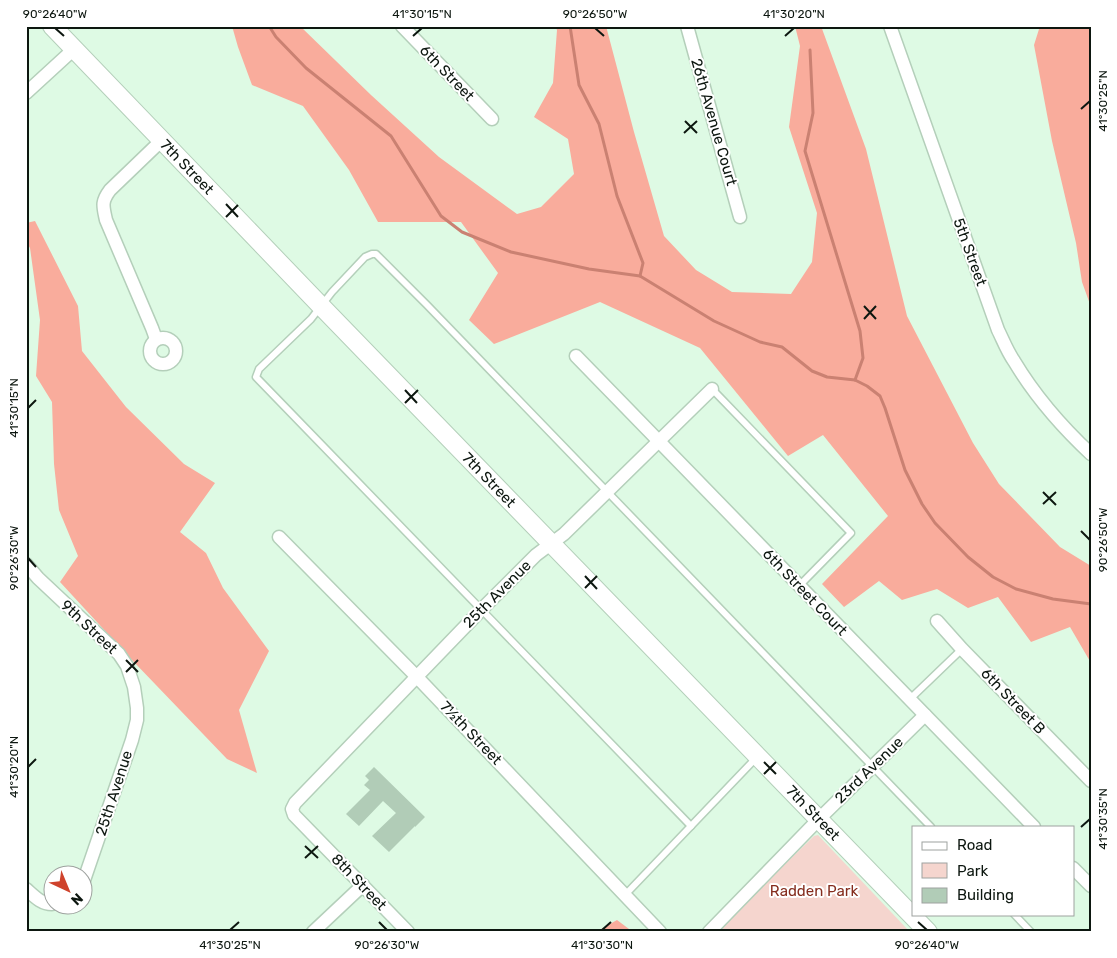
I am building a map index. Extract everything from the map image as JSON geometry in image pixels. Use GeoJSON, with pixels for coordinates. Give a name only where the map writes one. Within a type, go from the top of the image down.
{"type":"FeatureCollection","features":[{"type":"Feature","properties":{"kind":"main road","name":"7th Street"},"geometry":{"type":"LineString","coordinates":[[52,26],[912,915]]}},
{"type":"Feature","properties":{"kind":"main road","name":"7th Street"},"geometry":{"type":"LineString","coordinates":[[913,916],[928,932]]}},
{"type":"Feature","properties":{"kind":"street","name":"6th Street"},"geometry":{"type":"LineString","coordinates":[[402,26],[492,119]]}},
{"type":"Feature","properties":{"kind":"street","name":"26th Avenue Court"},"geometry":{"type":"LineString","coordinates":[[687,26],[740,217]]}},
{"type":"Feature","properties":{"kind":"street","name":"5th Street"},"geometry":{"type":"LineString","coordinates":[[890,26],[998,330],[1012,359],[1041,402],[1070,435],[1091,454]]}},
{"type":"Feature","properties":{"kind":"street"},"geometry":{"type":"LineString","coordinates":[[26,93],[74,49]]}},
{"type":"Feature","properties":{"kind":"street"},"geometry":{"type":"LineString","coordinates":[[156,340],[106,220],[103,202],[110,190],[162,140]]}},
{"type":"Feature","properties":{"kind":"street","name":"6th Street Court"},"geometry":{"type":"LineString","coordinates":[[576,356],[1033,826]]}},
{"type":"Feature","properties":{"kind":"street","name":"25th Avenue"},"geometry":{"type":"LineString","coordinates":[[292,809],[300,796],[536,554],[564,534],[712,389]]}},
{"type":"Feature","properties":{"kind":"street","name":"7½th Street"},"geometry":{"type":"LineString","coordinates":[[278,537],[416,676],[660,932]]}},
{"type":"Feature","properties":{"kind":"street","name":"9th Street"},"geometry":{"type":"LineString","coordinates":[[26,564],[45,585],[119,654],[127,666],[136,698]]}},
{"type":"Feature","properties":{"kind":"street","name":"6th Street B"},"geometry":{"type":"LineString","coordinates":[[936,621],[1091,781]]}},
{"type":"Feature","properties":{"kind":"street","name":"25th Avenue"},"geometry":{"type":"LineString","coordinates":[[89,866],[132,740],[137,720],[136,698]]}},
{"type":"Feature","properties":{"kind":"street","name":"23rd Avenue"},"geometry":{"type":"LineString","coordinates":[[709,932],[819,819],[925,715]]}},
{"type":"Feature","properties":{"kind":"street","name":"8th Street"},"geometry":{"type":"LineString","coordinates":[[292,809],[294,815],[408,932]]}},
{"type":"Feature","properties":{"kind":"street"},"geometry":{"type":"LineString","coordinates":[[1074,869],[1091,886]]}},
{"type":"Feature","properties":{"kind":"street"},"geometry":{"type":"LineString","coordinates":[[312,932],[363,885]]}},
{"type":"Feature","properties":{"kind":"street"},"geometry":{"type":"LineString","coordinates":[[26,889],[42,901]]}},
{"type":"Feature","properties":{"kind":"lane"},"geometry":{"type":"LineString","coordinates":[[691,826],[256,377],[259,369],[311,319],[332,292],[365,258],[372,254],[376,254],[427,305],[929,826]]}},
{"type":"Feature","properties":{"kind":"lane"},"geometry":{"type":"LineString","coordinates":[[712,389],[851,533],[799,586]]}},
{"type":"Feature","properties":{"kind":"lane"},"geometry":{"type":"LineString","coordinates":[[910,699],[962,649]]}},
{"type":"Feature","properties":{"kind":"lane"},"geometry":{"type":"LineString","coordinates":[[625,895],[758,756]]}},
{"type":"Feature","properties":{"kind":"lane"},"geometry":{"type":"LineString","coordinates":[[1016,916],[1031,932]]}},
{"type":"Feature","properties":{"kind":"green space","name":"Radden Park"},"geometry":{"type":"Polygon","coordinates":[[[818,835],[910,932],[715,932],[814,836],[818,835]]]}},
{"type":"Feature","properties":{"kind":"shaded area"},"geometry":{"type":"Polygon","coordinates":[[[232,26],[300,26],[371,95],[439,157],[517,214],[541,207],[574,174],[568,139],[534,117],[553,83],[557,30],[555,26],[606,26],[664,236],[696,270],[732,292],[791,294],[812,262],[817,213],[789,127],[800,46],[795,26],[821,26],[866,149],[907,316],[973,443],[999,484],[1060,547],[1091,566],[1091,663],[1070,627],[1031,642],[998,597],[968,608],[937,589],[902,600],[879,581],[844,607],[822,584],[888,516],[823,435],[788,456],[700,348],[600,302],[494,344],[469,320],[498,273],[461,222],[378,222],[349,170],[303,106],[252,85],[232,26]]]}},
{"type":"Feature","properties":{"kind":"shaded area"},"geometry":{"type":"Polygon","coordinates":[[[1040,26],[1091,26],[1091,307],[1082,282],[1076,243],[1052,141],[1034,45],[1040,26]]]}},
{"type":"Feature","properties":{"kind":"shaded area"},"geometry":{"type":"Polygon","coordinates":[[[35,221],[78,306],[82,351],[126,407],[184,464],[215,483],[180,532],[206,553],[223,588],[269,651],[239,710],[257,773],[227,759],[60,582],[78,556],[59,510],[54,464],[52,402],[36,376],[40,320],[30,248],[26,241],[26,223],[35,221]]]}},
{"type":"Feature","properties":{"kind":"shaded area"},"geometry":{"type":"Polygon","coordinates":[[[617,920],[633,932],[596,932],[617,920]]]}},
{"type":"Feature","properties":{"kind":"building"},"geometry":{"type":"Polygon","coordinates":[[[374,767],[425,817],[389,852],[372,836],[396,813],[383,801],[359,826],[346,814],[370,790],[364,785],[369,780],[365,776],[374,767]]]}},
{"type":"Feature","properties":{"kind":"waterway"},"geometry":{"type":"LineString","coordinates":[[269,26],[276,37],[306,68],[391,136],[441,216],[462,232],[511,252],[589,269],[640,276],[714,321],[760,342],[782,347],[812,371],[827,377],[855,380],[867,386],[880,396],[905,470],[922,504],[935,523],[968,557],[993,577],[1016,589],[1053,599],[1091,604]]}},
{"type":"Feature","properties":{"kind":"waterway"},"geometry":{"type":"LineString","coordinates":[[570,26],[579,85],[599,124],[617,196],[643,263],[640,276]]}},
{"type":"Feature","properties":{"kind":"waterway"},"geometry":{"type":"LineString","coordinates":[[810,50],[813,113],[805,151],[860,331],[863,358],[855,380]]}}]}
